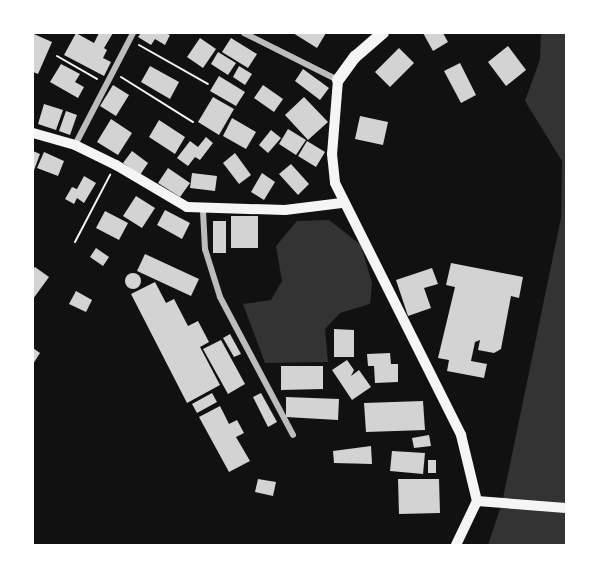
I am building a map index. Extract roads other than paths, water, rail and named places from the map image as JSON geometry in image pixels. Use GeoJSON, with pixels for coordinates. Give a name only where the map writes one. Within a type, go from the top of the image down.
{"type":"FeatureCollection","features":[{"type":"Feature","properties":{"kind":"main road"},"geometry":{"type":"LineString","coordinates":[[383,33],[355,57],[338,80],[332,154],[342,203],[461,435],[477,501],[456,545]]}},
{"type":"Feature","properties":{"kind":"main road"},"geometry":{"type":"LineString","coordinates":[[33,133],[75,145],[116,165],[187,207],[203,210],[285,210],[342,203]]}},
{"type":"Feature","properties":{"kind":"main road"},"geometry":{"type":"LineString","coordinates":[[477,501],[566,508]]}},
{"type":"Feature","properties":{"kind":"street"},"geometry":{"type":"LineString","coordinates":[[75,145],[111,71],[134,33]]}},
{"type":"Feature","properties":{"kind":"street"},"geometry":{"type":"LineString","coordinates":[[244,33],[338,80]]}},
{"type":"Feature","properties":{"kind":"street"},"geometry":{"type":"LineString","coordinates":[[203,210],[205,249],[220,297],[292,435]]}}]}
